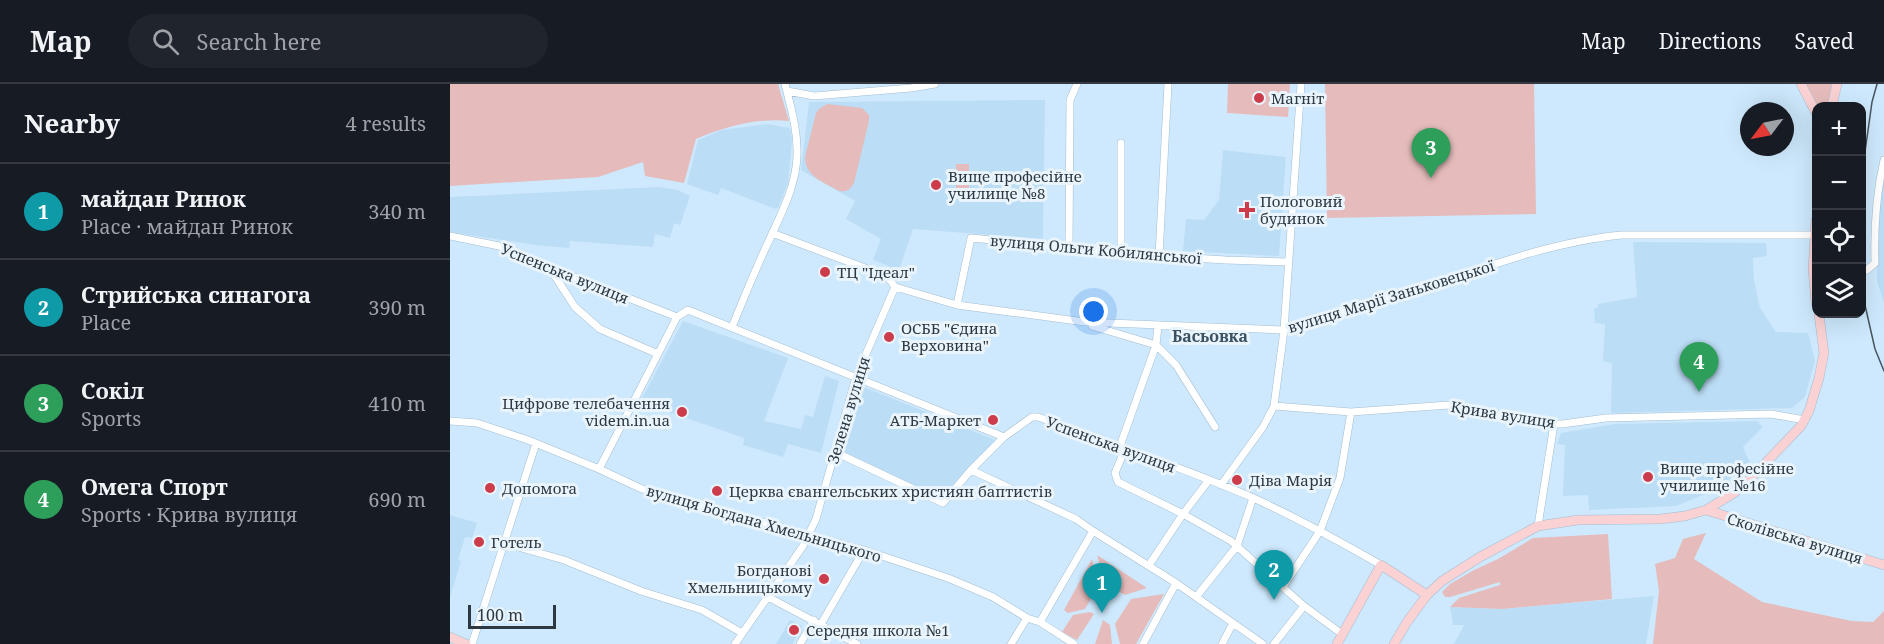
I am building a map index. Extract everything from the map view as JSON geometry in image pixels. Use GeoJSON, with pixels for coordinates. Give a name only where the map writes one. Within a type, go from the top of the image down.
{"type":"FeatureCollection","features":[{"type":"Feature","properties":{"kind":"main road"},"geometry":{"type":"LineString","coordinates":[[1801,84],[1812,106]]}},
{"type":"Feature","properties":{"kind":"main road"},"geometry":{"type":"LineString","coordinates":[[1833,102],[1837,84]]}},
{"type":"Feature","properties":{"kind":"main road"},"geometry":{"type":"LineString","coordinates":[[1394,644],[1427,595],[1456,571],[1538,526],[1578,520],[1660,519],[1685,516],[1707,510],[1734,492],[1753,476],[1805,420],[1823,363],[1824,344],[1819,318]]}},
{"type":"Feature","properties":{"kind":"main road","name":"Сколівська вулиця"},"geometry":{"type":"LineString","coordinates":[[1707,510],[1884,565]]}},
{"type":"Feature","properties":{"kind":"main road"},"geometry":{"type":"LineString","coordinates":[[1337,644],[1381,565]]}},
{"type":"Feature","properties":{"kind":"main road","name":"Успенська вулиця"},"geometry":{"type":"LineString","coordinates":[[1381,565],[1427,595]]}},
{"type":"Feature","properties":{"kind":"main road"},"geometry":{"type":"LineString","coordinates":[[450,637],[466,644]]}},
{"type":"Feature","properties":{"kind":"street"},"geometry":{"type":"LineString","coordinates":[[786,88],[814,96],[935,84]]}},
{"type":"Feature","properties":{"kind":"street"},"geometry":{"type":"LineString","coordinates":[[1068,247],[1071,100],[1077,84]]}},
{"type":"Feature","properties":{"kind":"street"},"geometry":{"type":"LineString","coordinates":[[1159,256],[1168,84]]}},
{"type":"Feature","properties":{"kind":"street"},"geometry":{"type":"LineString","coordinates":[[1221,485],[1263,427],[1274,406],[1284,330],[1301,84]]}},
{"type":"Feature","properties":{"kind":"street"},"geometry":{"type":"LineString","coordinates":[[732,327],[792,187],[797,159],[795,120],[786,88]]}},
{"type":"Feature","properties":{"kind":"street"},"geometry":{"type":"LineString","coordinates":[[1121,143],[1121,251]]}},
{"type":"Feature","properties":{"kind":"street"},"geometry":{"type":"LineString","coordinates":[[1867,270],[1875,263],[1874,233],[1879,183],[1884,160]]}},
{"type":"Feature","properties":{"kind":"street","name":"вулиця Марії Заньковецької"},"geometry":{"type":"LineString","coordinates":[[772,233],[881,274],[895,287],[957,306],[1078,322],[1284,330],[1564,243],[1622,235],[1812,234]]}},
{"type":"Feature","properties":{"kind":"street","name":"Успенська вулиця"},"geometry":{"type":"LineString","coordinates":[[450,236],[504,247],[677,317]]}},
{"type":"Feature","properties":{"kind":"street","name":"вулиця Ольги Кобилянської"},"geometry":{"type":"LineString","coordinates":[[957,306],[972,238],[1159,256],[1288,262]]}},
{"type":"Feature","properties":{"kind":"street"},"geometry":{"type":"LineString","coordinates":[[549,267],[575,307],[600,329],[658,354]]}},
{"type":"Feature","properties":{"kind":"street","name":"Зелена вулиця"},"geometry":{"type":"LineString","coordinates":[[735,644],[803,546],[816,519],[856,377],[895,287]]}},
{"type":"Feature","properties":{"kind":"street"},"geometry":{"type":"LineString","coordinates":[[599,469],[677,317],[688,310],[1004,437]]}},
{"type":"Feature","properties":{"kind":"street"},"geometry":{"type":"LineString","coordinates":[[1078,322],[1156,345],[1176,365],[1215,427]]}},
{"type":"Feature","properties":{"kind":"street"},"geometry":{"type":"LineString","coordinates":[[1158,326],[1156,345],[1115,473],[1118,482],[1232,541],[1304,606],[1342,634]]}},
{"type":"Feature","properties":{"kind":"street","name":"Крива вулиця"},"geometry":{"type":"LineString","coordinates":[[1274,406],[1351,412],[1449,405],[1545,424],[1606,418],[1761,414],[1805,420]]}},
{"type":"Feature","properties":{"kind":"street"},"geometry":{"type":"LineString","coordinates":[[1283,587],[1320,531],[1340,478],[1351,412]]}},
{"type":"Feature","properties":{"kind":"street","name":"Успенська вулиця"},"geometry":{"type":"LineString","coordinates":[[835,452],[942,503],[1004,437],[1032,417],[1038,417],[1253,498],[1320,531],[1381,565]]}},
{"type":"Feature","properties":{"kind":"street","name":"вулиця Богдана Хмельницького"},"geometry":{"type":"LineString","coordinates":[[450,421],[477,423],[599,469],[642,489],[864,550],[948,578],[993,597],[1027,618],[1040,622],[1074,644]]}},
{"type":"Feature","properties":{"kind":"street"},"geometry":{"type":"LineString","coordinates":[[1538,526],[1554,424]]}},
{"type":"Feature","properties":{"kind":"street"},"geometry":{"type":"LineString","coordinates":[[472,644],[536,444]]}},
{"type":"Feature","properties":{"kind":"street"},"geometry":{"type":"LineString","coordinates":[[971,470],[1076,519],[1176,583],[1263,644]]}},
{"type":"Feature","properties":{"kind":"street"},"geometry":{"type":"LineString","coordinates":[[1149,565],[1209,480]]}},
{"type":"Feature","properties":{"kind":"street"},"geometry":{"type":"LineString","coordinates":[[1196,597],[1237,546],[1253,498]]}},
{"type":"Feature","properties":{"kind":"street"},"geometry":{"type":"LineString","coordinates":[[1040,622],[1093,531]]}},
{"type":"Feature","properties":{"kind":"street"},"geometry":{"type":"LineString","coordinates":[[504,543],[564,560],[641,591],[702,610],[742,633]]}},
{"type":"Feature","properties":{"kind":"street"},"geometry":{"type":"LineString","coordinates":[[821,624],[864,550]]}},
{"type":"Feature","properties":{"kind":"street"},"geometry":{"type":"LineString","coordinates":[[1143,644],[1176,583]]}},
{"type":"Feature","properties":{"kind":"street"},"geometry":{"type":"LineString","coordinates":[[768,597],[857,644]]}},
{"type":"Feature","properties":{"kind":"street"},"geometry":{"type":"LineString","coordinates":[[1274,644],[1304,606]]}},
{"type":"Feature","properties":{"kind":"street"},"geometry":{"type":"LineString","coordinates":[[1011,644],[1027,618]]}},
{"type":"Feature","properties":{"kind":"street"},"geometry":{"type":"LineString","coordinates":[[800,644],[814,620]]}},
{"type":"Feature","properties":{"kind":"street"},"geometry":{"type":"LineString","coordinates":[[1222,644],[1233,623]]}},
{"type":"Feature","properties":{"kind":"shaded area"},"geometry":{"type":"Polygon","coordinates":[[[450,84],[778,84],[789,121],[741,124],[696,139],[684,183],[645,176],[643,162],[598,177],[450,186],[450,84]]]}},
{"type":"Feature","properties":{"kind":"shaded area","name":"Магніт"},"geometry":{"type":"Polygon","coordinates":[[[1228,84],[1290,84],[1288,117],[1227,113],[1228,84]]]}},
{"type":"Feature","properties":{"kind":"shaded area"},"geometry":{"type":"Polygon","coordinates":[[[1325,84],[1534,84],[1536,214],[1327,218],[1325,84]]]}},
{"type":"Feature","properties":{"kind":"shaded area"},"geometry":{"type":"Polygon","coordinates":[[[1805,84],[1832,84],[1829,102],[1815,102],[1805,84]]]}},
{"type":"Feature","properties":{"kind":"shaded area","name":"Вище професійне училище №8"},"geometry":{"type":"Polygon","coordinates":[[[1045,100],[1043,239],[913,229],[899,270],[873,260],[881,239],[846,219],[855,201],[801,170],[809,102],[1045,100]]]}},
{"type":"Feature","properties":{"kind":"shaded area"},"geometry":{"type":"Polygon","coordinates":[[[827,104],[862,108],[869,115],[854,183],[846,191],[839,191],[816,178],[806,164],[805,157],[816,113],[827,104]]]}},
{"type":"Feature","properties":{"kind":"shaded area"},"geometry":{"type":"Polygon","coordinates":[[[768,124],[790,128],[792,140],[788,183],[778,208],[721,188],[718,195],[687,184],[698,140],[721,130],[768,124]]]}},
{"type":"Feature","properties":{"kind":"shaded area","name":"Пологовий будинок"},"geometry":{"type":"Polygon","coordinates":[[[1223,150],[1286,157],[1279,256],[1183,251],[1186,219],[1204,220],[1219,200],[1223,150]]]}},
{"type":"Feature","properties":{"kind":"shaded area"},"geometry":{"type":"Polygon","coordinates":[[[956,164],[969,164],[969,193],[956,193],[956,164]]]}},
{"type":"Feature","properties":{"kind":"shaded area"},"geometry":{"type":"Polygon","coordinates":[[[1884,178],[1884,303],[1877,280],[1877,234],[1884,178]]]}},
{"type":"Feature","properties":{"kind":"shaded area"},"geometry":{"type":"Polygon","coordinates":[[[659,187],[678,190],[690,196],[680,225],[674,223],[670,238],[655,234],[653,247],[570,241],[569,248],[450,232],[450,197],[659,187]]]}},
{"type":"Feature","properties":{"kind":"shaded area"},"geometry":{"type":"Polygon","coordinates":[[[1633,242],[1766,243],[1767,256],[1753,258],[1754,280],[1760,308],[1776,332],[1808,333],[1815,361],[1805,397],[1792,408],[1611,413],[1612,363],[1603,361],[1605,324],[1595,323],[1594,308],[1598,308],[1598,304],[1637,297],[1633,242]]]}},
{"type":"Feature","properties":{"kind":"shaded area"},"geometry":{"type":"Polygon","coordinates":[[[683,321],[788,358],[764,421],[801,429],[805,415],[813,417],[825,376],[839,381],[821,453],[788,444],[783,457],[743,445],[744,438],[640,402],[683,321]]]}},
{"type":"Feature","properties":{"kind":"shaded area"},"geometry":{"type":"Polygon","coordinates":[[[859,385],[995,440],[940,498],[839,451],[859,385]]]}},
{"type":"Feature","properties":{"kind":"shaded area","name":"Вище професійне училище №16"},"geometry":{"type":"Polygon","coordinates":[[[1757,421],[1763,427],[1743,447],[1750,463],[1715,490],[1676,506],[1589,510],[1588,495],[1563,496],[1565,445],[1557,444],[1561,433],[1615,424],[1757,421]]]}},
{"type":"Feature","properties":{"kind":"shaded area"},"geometry":{"type":"Polygon","coordinates":[[[450,515],[477,523],[472,538],[465,537],[458,560],[461,561],[450,597],[450,515]]]}},
{"type":"Feature","properties":{"kind":"shaded area"},"geometry":{"type":"Polygon","coordinates":[[[1706,533],[1694,559],[1762,602],[1852,621],[1873,622],[1884,611],[1884,644],[1653,644],[1659,591],[1655,564],[1675,558],[1683,539],[1706,533]]]}},
{"type":"Feature","properties":{"kind":"shaded area"},"geometry":{"type":"Polygon","coordinates":[[[1608,534],[1612,599],[1502,609],[1450,607],[1459,598],[1500,585],[1500,582],[1450,597],[1445,597],[1442,592],[1450,584],[1533,538],[1608,534]]]}},
{"type":"Feature","properties":{"kind":"shaded area"},"geometry":{"type":"Polygon","coordinates":[[[1097,555],[1147,588],[1125,595],[1106,585],[1097,555]]]}},
{"type":"Feature","properties":{"kind":"shaded area"},"geometry":{"type":"Polygon","coordinates":[[[1092,559],[1099,585],[1085,609],[1068,613],[1064,610],[1092,559]]]}},
{"type":"Feature","properties":{"kind":"shaded area"},"geometry":{"type":"Polygon","coordinates":[[[1164,594],[1136,644],[1120,644],[1115,624],[1131,599],[1164,594]]]}},
{"type":"Feature","properties":{"kind":"shaded area"},"geometry":{"type":"Polygon","coordinates":[[[1654,596],[1646,644],[1454,644],[1464,625],[1453,625],[1450,607],[1502,609],[1654,596]]]}},
{"type":"Feature","properties":{"kind":"shaded area"},"geometry":{"type":"Polygon","coordinates":[[[1090,612],[1094,614],[1077,640],[1062,632],[1073,615],[1090,612]]]}},
{"type":"Feature","properties":{"kind":"shaded area"},"geometry":{"type":"Polygon","coordinates":[[[790,620],[802,626],[793,644],[776,644],[790,620]]]}},
{"type":"Feature","properties":{"kind":"shaded area"},"geometry":{"type":"Polygon","coordinates":[[[1103,620],[1110,625],[1112,644],[1095,644],[1103,620]]]}},
{"type":"Feature","properties":{"kind":"railway"},"geometry":{"type":"LineString","coordinates":[[1864,156],[1872,102],[1877,84]]}},
{"type":"Feature","properties":{"kind":"railway"},"geometry":{"type":"LineString","coordinates":[[1866,310],[1875,349],[1884,371]]}},
{"type":"Feature","properties":{"kind":"place","name":"Магніт"},"geometry":{"type":"Point","coordinates":[1259,98]}},
{"type":"Feature","properties":{"kind":"place","name":"Сокіл"},"geometry":{"type":"Point","coordinates":[1431,178]}},
{"type":"Feature","properties":{"kind":"place","name":"Вище професійне училище №8"},"geometry":{"type":"Point","coordinates":[936,185]}},
{"type":"Feature","properties":{"kind":"place","name":"Пологовий будинок"},"geometry":{"type":"Point","coordinates":[1247,210]}},
{"type":"Feature","properties":{"kind":"place","name":"ТЦ \"Ідеал\""},"geometry":{"type":"Point","coordinates":[825,272]}},
{"type":"Feature","properties":{"kind":"place","name":"ОСББ \"Єдина Верховина\""},"geometry":{"type":"Point","coordinates":[889,337]}},
{"type":"Feature","properties":{"kind":"place","name":"Омега Спорт"},"geometry":{"type":"Point","coordinates":[1699,392]}},
{"type":"Feature","properties":{"kind":"place","name":"Цифрове телебачення videm.in.ua"},"geometry":{"type":"Point","coordinates":[682,412]}},
{"type":"Feature","properties":{"kind":"place","name":"АТБ-Маркет"},"geometry":{"type":"Point","coordinates":[993,420]}},
{"type":"Feature","properties":{"kind":"place","name":"Вище професійне училище №16"},"geometry":{"type":"Point","coordinates":[1648,477]}},
{"type":"Feature","properties":{"kind":"place","name":"Діва Марія"},"geometry":{"type":"Point","coordinates":[1237,480]}},
{"type":"Feature","properties":{"kind":"place","name":"Допомога"},"geometry":{"type":"Point","coordinates":[490,488]}},
{"type":"Feature","properties":{"kind":"place","name":"Церква євангельських християн баптистів"},"geometry":{"type":"Point","coordinates":[717,491]}},
{"type":"Feature","properties":{"kind":"place","name":"Готель"},"geometry":{"type":"Point","coordinates":[479,542]}},
{"type":"Feature","properties":{"kind":"place","name":"Богданові Хмельницькому"},"geometry":{"type":"Point","coordinates":[824,579]}},
{"type":"Feature","properties":{"kind":"place","name":"Стрийська синагога"},"geometry":{"type":"Point","coordinates":[1274,600]}},
{"type":"Feature","properties":{"kind":"place","name":"майдан Ринок"},"geometry":{"type":"Point","coordinates":[1102,613]}},
{"type":"Feature","properties":{"kind":"place","name":"Середня школа №1"},"geometry":{"type":"Point","coordinates":[794,630]}},
{"type":"Feature","properties":{"kind":"district","name":"Басьовка"},"geometry":{"type":"Point","coordinates":[1210,336]}}]}
